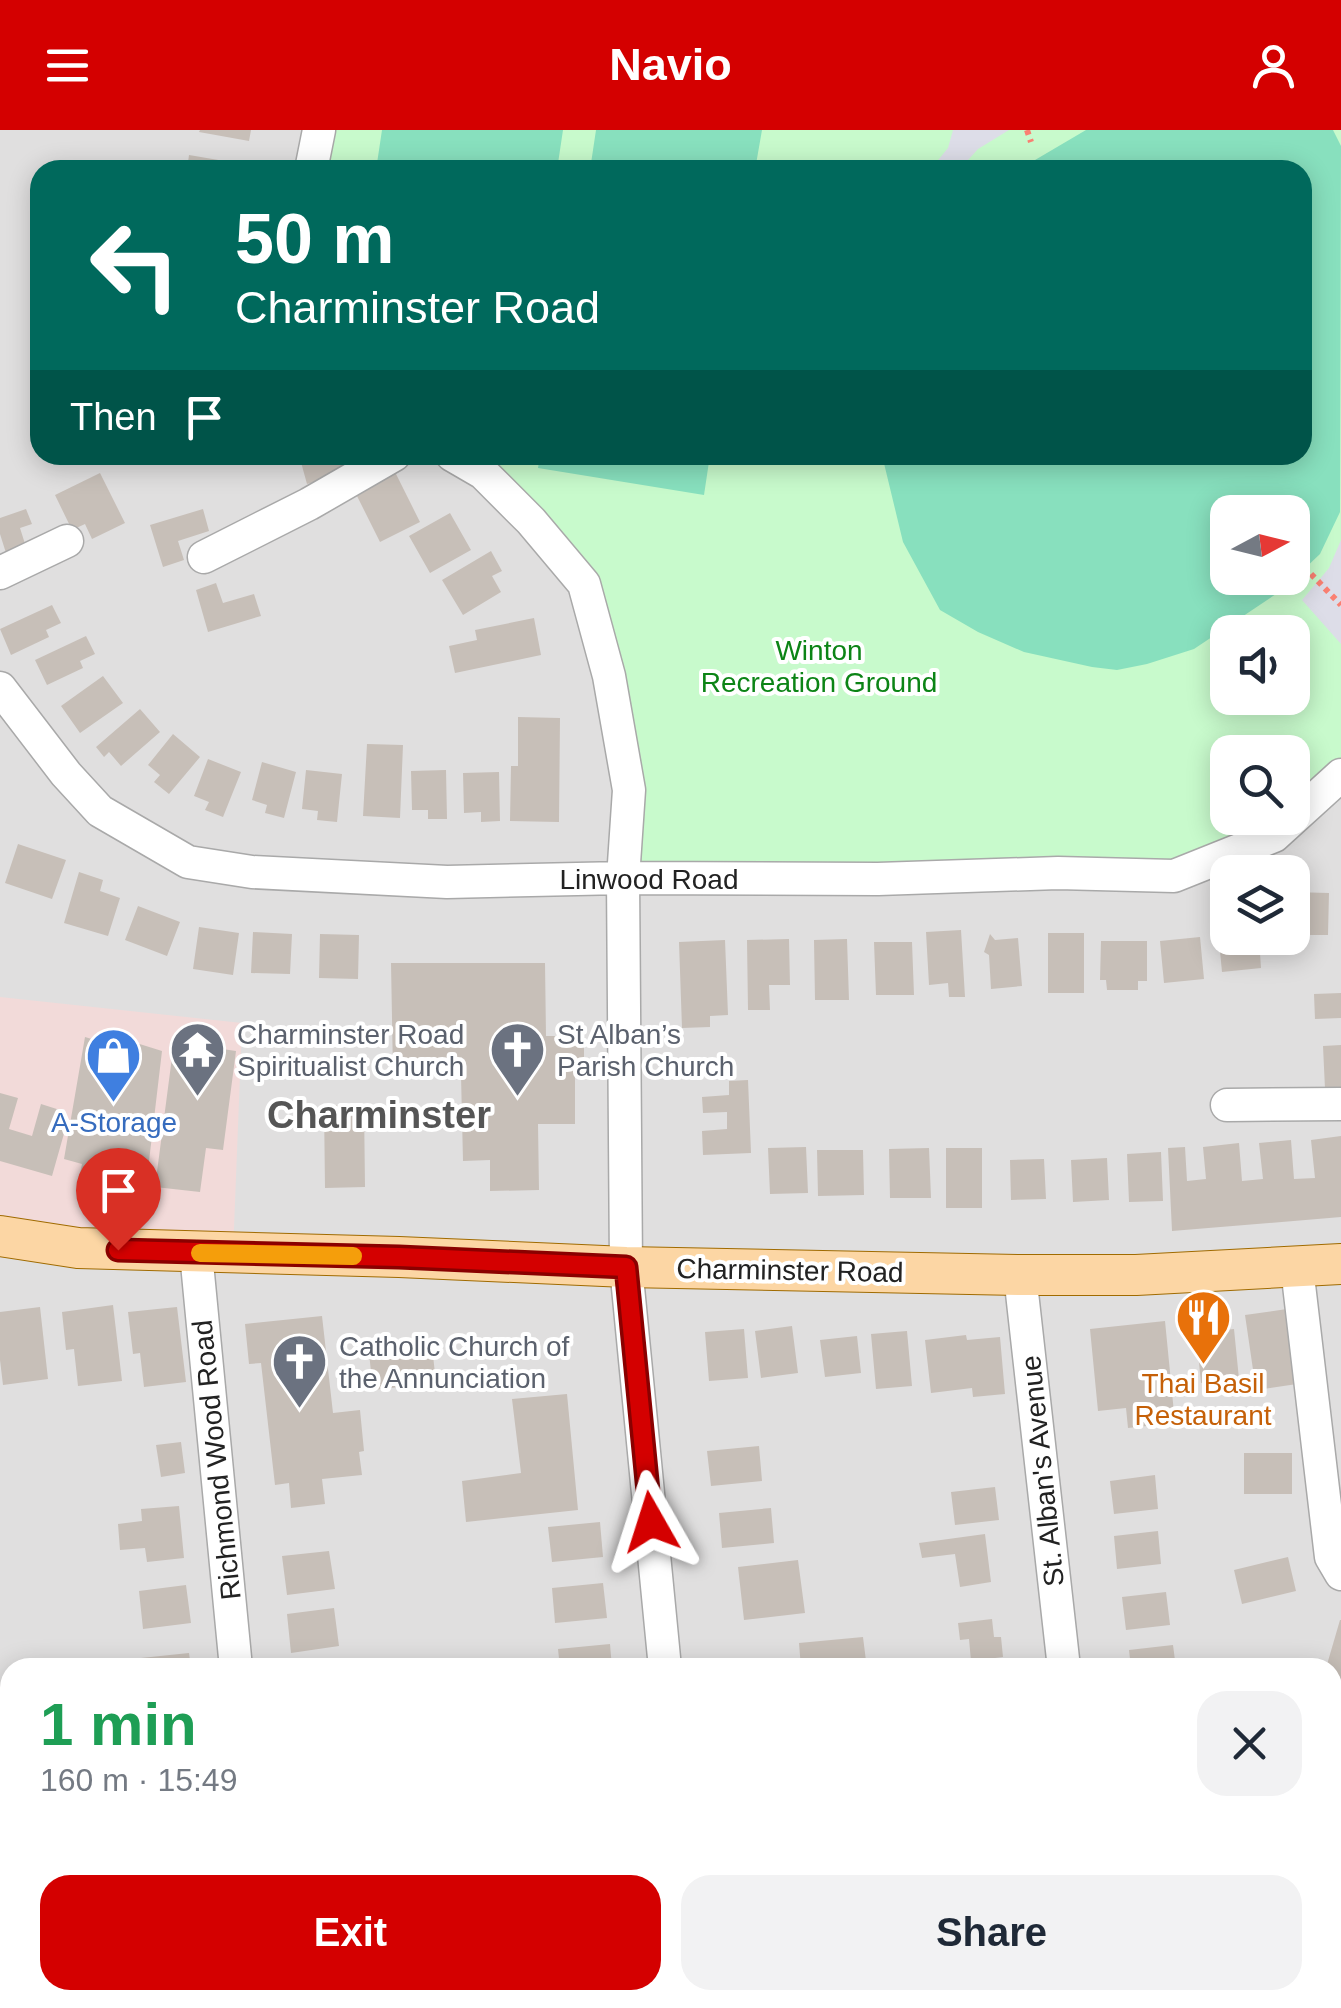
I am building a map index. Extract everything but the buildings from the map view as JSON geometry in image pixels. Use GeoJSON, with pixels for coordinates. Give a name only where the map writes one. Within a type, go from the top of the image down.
{"type":"FeatureCollection","features":[{"type":"Feature","properties":{"kind":"main road","name":"Charminster Road"},"geometry":{"type":"LineString","coordinates":[[0,1236],[78,1248],[626,1267],[1136,1276],[1341,1264]]}},
{"type":"Feature","properties":{"kind":"street"},"geometry":{"type":"LineString","coordinates":[[312,160],[319,130]]}},
{"type":"Feature","properties":{"kind":"street"},"geometry":{"type":"LineString","coordinates":[[204,557],[376,465]]}},
{"type":"Feature","properties":{"kind":"street"},"geometry":{"type":"LineString","coordinates":[[468,465],[483,474],[531,522],[584,584],[610,676],[630,790],[623,878],[626,1267],[664,1658]]}},
{"type":"Feature","properties":{"kind":"street"},"geometry":{"type":"LineString","coordinates":[[0,573],[67,541]]}},
{"type":"Feature","properties":{"kind":"street","name":"Linwood Road"},"geometry":{"type":"LineString","coordinates":[[0,688],[66,774],[100,811],[188,862],[252,872],[447,882],[878,879],[1058,873],[1174,876],[1274,836],[1341,776]]}},
{"type":"Feature","properties":{"kind":"street"},"geometry":{"type":"LineString","coordinates":[[1227,1105],[1341,1104]]}},
{"type":"Feature","properties":{"kind":"street","name":"Richmond Wood Road"},"geometry":{"type":"LineString","coordinates":[[196,1253],[235,1658]]}},
{"type":"Feature","properties":{"kind":"street"},"geometry":{"type":"LineString","coordinates":[[1297,1268],[1329,1443],[1331,1557],[1341,1574]]}},
{"type":"Feature","properties":{"kind":"street","name":"St. Alban's Avenue"},"geometry":{"type":"LineString","coordinates":[[1020,1275],[1063,1658]]}},
{"type":"Feature","properties":{"kind":"path"},"geometry":{"type":"LineString","coordinates":[[1027,130],[1031,142]]}},
{"type":"Feature","properties":{"kind":"path"},"geometry":{"type":"LineString","coordinates":[[1311,574],[1341,605]]}},
{"type":"Feature","properties":{"kind":"shaded area"},"geometry":{"type":"Polygon","coordinates":[[[0,130],[1341,130],[1341,1658],[0,1658],[0,130]]]}},
{"type":"Feature","properties":{"kind":"shaded area"},"geometry":{"type":"Polygon","coordinates":[[[953,130],[1009,130],[968,160],[938,160],[948,148],[953,130]]]}},
{"type":"Feature","properties":{"kind":"shaded area"},"geometry":{"type":"Polygon","coordinates":[[[1341,540],[1341,644],[1302,600],[1329,568],[1341,540]]]}},
{"type":"Feature","properties":{"kind":"shaded area"},"geometry":{"type":"Polygon","coordinates":[[[0,997],[242,1023],[233,1253],[0,1236],[0,997]]]}},
{"type":"Feature","properties":{"kind":"green space","name":"Winton Recreation Ground"},"geometry":{"type":"Polygon","coordinates":[[[319,130],[1341,130],[1341,771],[1310,801],[1310,735],[1210,735],[1210,835],[1274,836],[1226,855],[1210,855],[1210,862],[1174,876],[623,878],[629,790],[584,584],[462,465],[1312,465],[1312,160],[313,160],[319,130]]]}},
{"type":"Feature","properties":{"kind":"green space"},"geometry":{"type":"Polygon","coordinates":[[[382,130],[563,130],[558,160],[378,160],[382,130]]]}},
{"type":"Feature","properties":{"kind":"green space"},"geometry":{"type":"Polygon","coordinates":[[[596,130],[762,130],[757,160],[592,160],[596,130]]]}},
{"type":"Feature","properties":{"kind":"green space"},"geometry":{"type":"Polygon","coordinates":[[[1086,130],[1333,130],[1341,146],[1340,512],[1320,554],[1310,563],[1310,495],[1210,495],[1210,595],[1275,595],[1245,615],[1210,615],[1210,638],[1194,649],[1117,670],[1024,652],[940,610],[903,542],[884,465],[1312,465],[1312,160],[1035,160],[1086,130]]]}},
{"type":"Feature","properties":{"kind":"green space"},"geometry":{"type":"Polygon","coordinates":[[[538,465],[708,465],[704,495],[538,468],[538,465]]]}},
{"type":"Feature","properties":{"kind":"slow traffic"},"geometry":{"type":"LineString","coordinates":[[200,1253],[353,1256]]}},
{"type":"Feature","properties":{"kind":"place","name":"Charminster Road Spiritualist Church"},"geometry":{"type":"Point","coordinates":[198,1099]}},
{"type":"Feature","properties":{"kind":"place","name":"St Alban’s Parish Church"},"geometry":{"type":"Point","coordinates":[518,1099]}},
{"type":"Feature","properties":{"kind":"place","name":"A-Storage"},"geometry":{"type":"Point","coordinates":[114,1105]}},
{"type":"Feature","properties":{"kind":"place","name":"Thai Basil Restaurant"},"geometry":{"type":"Point","coordinates":[1203,1366]}},
{"type":"Feature","properties":{"kind":"place","name":"Catholic Church of the Annunciation"},"geometry":{"type":"Point","coordinates":[300,1411]}},
{"type":"Feature","properties":{"kind":"district","name":"Charminster"},"geometry":{"type":"Point","coordinates":[379,1115]}},
{"type":"Feature","properties":{"kind":"route"},"geometry":{"type":"LineString","coordinates":[[118,1250],[626,1267],[651,1522]]}}]}
